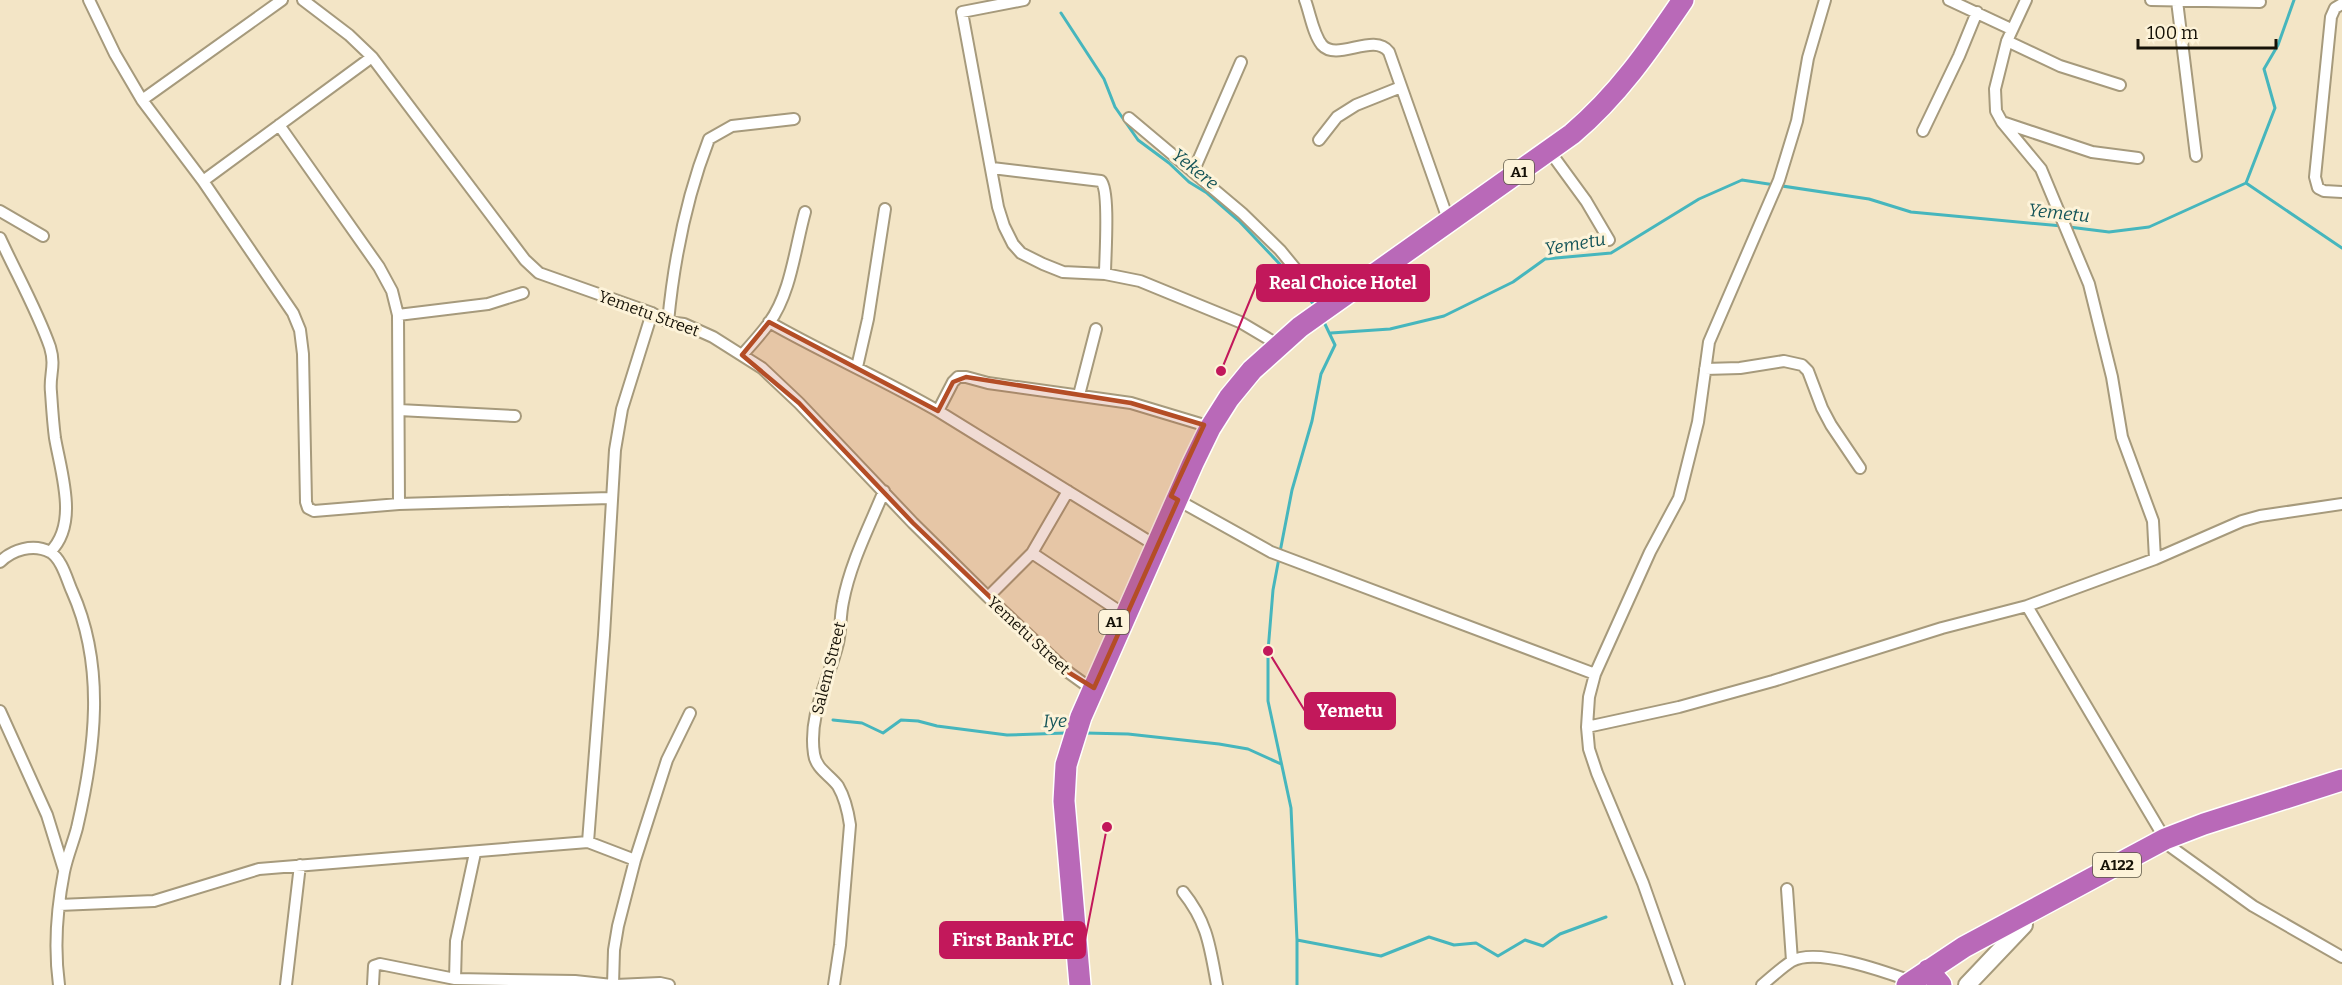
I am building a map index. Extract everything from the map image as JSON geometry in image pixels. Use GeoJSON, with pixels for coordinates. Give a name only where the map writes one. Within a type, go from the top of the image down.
{"type":"FeatureCollection","features":[{"type":"Feature","properties":{"kind":"highway","name":"A1"},"geometry":{"type":"LineString","coordinates":[[1071,985],[1056,809],[1056,785],[1063,742],[1174,498],[1204,425],[1221,395],[1246,364],[1272,340],[1546,146],[1616,77],[1671,0]]}},
{"type":"Feature","properties":{"kind":"highway","name":"A1"},"geometry":{"type":"LineString","coordinates":[[1546,146],[1572,135],[1612,97],[1643,58],[1683,0]]}},
{"type":"Feature","properties":{"kind":"highway","name":"A1"},"geometry":{"type":"LineString","coordinates":[[1080,985],[1065,821],[1064,782],[1070,748],[1090,686],[1119,611],[1150,542],[1210,428],[1229,398],[1265,357],[1318,308]]}},
{"type":"Feature","properties":{"kind":"highway","name":"A122"},"geometry":{"type":"LineString","coordinates":[[1923,981],[1964,947],[2204,824],[2342,780]]}},
{"type":"Feature","properties":{"kind":"highway","name":"A122"},"geometry":{"type":"LineString","coordinates":[[1923,981],[2168,843],[2310,802],[2342,790]]}},
{"type":"Feature","properties":{"kind":"street"},"geometry":{"type":"LineString","coordinates":[[89,0],[115,54],[142,100],[203,181],[293,313],[300,330],[303,354],[306,502],[308,508],[314,511],[399,504],[610,498]]}},
{"type":"Feature","properties":{"kind":"street"},"geometry":{"type":"LineString","coordinates":[[142,100],[282,0]]}},
{"type":"Feature","properties":{"kind":"street","name":"Yemetu Street"},"geometry":{"type":"LineString","coordinates":[[303,0],[349,35],[372,57],[525,261],[538,273],[652,313],[668,322],[684,324],[762,368],[988,597],[1068,672],[1090,686]]}},
{"type":"Feature","properties":{"kind":"street"},"geometry":{"type":"LineString","coordinates":[[1024,0],[962,12],[1004,226],[1012,244],[1021,253],[1063,272],[1105,274],[1140,281],[1240,322],[1272,340]]}},
{"type":"Feature","properties":{"kind":"street"},"geometry":{"type":"LineString","coordinates":[[1305,0],[1324,48],[1332,51],[1377,45],[1385,46],[1389,52],[1447,217]]}},
{"type":"Feature","properties":{"kind":"street"},"geometry":{"type":"LineString","coordinates":[[1679,985],[1643,883],[1589,749],[1587,727],[1589,697],[1595,674],[1650,552],[1679,498],[1698,422],[1709,342],[1779,180],[1797,121],[1808,58],[1825,0]]}},
{"type":"Feature","properties":{"kind":"street"},"geometry":{"type":"LineString","coordinates":[[1949,0],[2011,29]]}},
{"type":"Feature","properties":{"kind":"street"},"geometry":{"type":"LineString","coordinates":[[2026,0],[2007,41],[1995,89],[1996,111],[2002,122],[2041,169],[2089,284],[2112,378],[2122,437],[2153,521],[2155,559]]}},
{"type":"Feature","properties":{"kind":"street"},"geometry":{"type":"LineString","coordinates":[[2151,0],[2260,2]]}},
{"type":"Feature","properties":{"kind":"street"},"geometry":{"type":"LineString","coordinates":[[2177,1],[2196,156]]}},
{"type":"Feature","properties":{"kind":"street"},"geometry":{"type":"LineString","coordinates":[[2342,4],[2335,8],[2331,17],[2315,177],[2318,188],[2324,191],[2342,192]]}},
{"type":"Feature","properties":{"kind":"street"},"geometry":{"type":"LineString","coordinates":[[1923,131],[1977,12]]}},
{"type":"Feature","properties":{"kind":"street"},"geometry":{"type":"LineString","coordinates":[[2007,41],[2060,66],[2120,86]]}},
{"type":"Feature","properties":{"kind":"street"},"geometry":{"type":"LineString","coordinates":[[203,181],[372,57]]}},
{"type":"Feature","properties":{"kind":"street"},"geometry":{"type":"LineString","coordinates":[[1194,170],[1241,62]]}},
{"type":"Feature","properties":{"kind":"street"},"geometry":{"type":"LineString","coordinates":[[1319,140],[1338,117],[1356,105],[1401,87]]}},
{"type":"Feature","properties":{"kind":"street"},"geometry":{"type":"LineString","coordinates":[[1129,117],[1194,170],[1280,250],[1318,308]]}},
{"type":"Feature","properties":{"kind":"street"},"geometry":{"type":"LineString","coordinates":[[668,322],[673,271],[688,200],[709,139],[732,126],[794,119]]}},
{"type":"Feature","properties":{"kind":"street"},"geometry":{"type":"LineString","coordinates":[[2002,122],[2092,152],[2138,158]]}},
{"type":"Feature","properties":{"kind":"street"},"geometry":{"type":"LineString","coordinates":[[279,125],[379,267],[392,291],[398,315],[399,504]]}},
{"type":"Feature","properties":{"kind":"street"},"geometry":{"type":"LineString","coordinates":[[1546,146],[1586,201],[1609,240]]}},
{"type":"Feature","properties":{"kind":"street"},"geometry":{"type":"LineString","coordinates":[[992,168],[1101,181],[1105,186],[1106,199],[1105,274]]}},
{"type":"Feature","properties":{"kind":"street"},"geometry":{"type":"LineString","coordinates":[[857,367],[868,319],[885,209]]}},
{"type":"Feature","properties":{"kind":"street"},"geometry":{"type":"LineString","coordinates":[[0,211],[43,236]]}},
{"type":"Feature","properties":{"kind":"street"},"geometry":{"type":"LineString","coordinates":[[742,355],[769,322],[786,284],[805,212]]}},
{"type":"Feature","properties":{"kind":"street"},"geometry":{"type":"LineString","coordinates":[[0,238],[50,348],[54,368],[50,386],[66,506],[64,527],[59,544],[50,552]]}},
{"type":"Feature","properties":{"kind":"street"},"geometry":{"type":"LineString","coordinates":[[398,315],[488,304],[523,293]]}},
{"type":"Feature","properties":{"kind":"street"},"geometry":{"type":"LineString","coordinates":[[588,842],[604,635],[610,498],[618,428],[652,313]]}},
{"type":"Feature","properties":{"kind":"street"},"geometry":{"type":"LineString","coordinates":[[769,322],[811,347],[857,367],[938,411],[1150,542]]}},
{"type":"Feature","properties":{"kind":"street"},"geometry":{"type":"LineString","coordinates":[[1079,395],[1096,329]]}},
{"type":"Feature","properties":{"kind":"street"},"geometry":{"type":"LineString","coordinates":[[1705,369],[1740,369],[1784,361],[1802,365],[1808,371],[1831,425],[1860,468]]}},
{"type":"Feature","properties":{"kind":"street"},"geometry":{"type":"LineString","coordinates":[[938,411],[958,377],[1131,403],[1204,425]]}},
{"type":"Feature","properties":{"kind":"street"},"geometry":{"type":"LineString","coordinates":[[399,410],[515,416]]}},
{"type":"Feature","properties":{"kind":"street","name":"Salem Street"},"geometry":{"type":"LineString","coordinates":[[834,985],[840,945],[850,825],[848,809],[837,784],[826,775],[814,757],[815,718],[837,643],[843,601],[850,576],[864,536],[884,491]]}},
{"type":"Feature","properties":{"kind":"street"},"geometry":{"type":"LineString","coordinates":[[988,597],[1032,553],[1068,491]]}},
{"type":"Feature","properties":{"kind":"street"},"geometry":{"type":"LineString","coordinates":[[1174,498],[1271,552],[1595,674]]}},
{"type":"Feature","properties":{"kind":"street"},"geometry":{"type":"LineString","coordinates":[[1587,727],[1680,707],[1773,681],[1942,628],[2026,606],[2155,559],[2241,521],[2342,504]]}},
{"type":"Feature","properties":{"kind":"street"},"geometry":{"type":"LineString","coordinates":[[0,562],[9,553],[29,548],[50,552],[59,563],[76,601],[87,641],[94,683],[95,718],[90,762],[73,845],[64,870],[59,905],[57,939],[59,985]]}},
{"type":"Feature","properties":{"kind":"street"},"geometry":{"type":"LineString","coordinates":[[1032,553],[1119,611]]}},
{"type":"Feature","properties":{"kind":"street"},"geometry":{"type":"LineString","coordinates":[[2026,606],[2168,843],[2253,906],[2342,957]]}},
{"type":"Feature","properties":{"kind":"street"},"geometry":{"type":"LineString","coordinates":[[0,711],[47,815],[64,870]]}},
{"type":"Feature","properties":{"kind":"street"},"geometry":{"type":"LineString","coordinates":[[614,985],[614,950],[618,926],[635,860],[667,760],[690,713]]}},
{"type":"Feature","properties":{"kind":"street"},"geometry":{"type":"LineString","coordinates":[[59,905],[154,901],[259,869],[588,842],[635,860]]}},
{"type":"Feature","properties":{"kind":"street"},"geometry":{"type":"LineString","coordinates":[[455,979],[456,941],[475,853]]}},
{"type":"Feature","properties":{"kind":"street"},"geometry":{"type":"LineString","coordinates":[[286,985],[300,865]]}},
{"type":"Feature","properties":{"kind":"street"},"geometry":{"type":"LineString","coordinates":[[1787,889],[1792,961]]}},
{"type":"Feature","properties":{"kind":"street"},"geometry":{"type":"LineString","coordinates":[[1184,892],[1196,907],[1204,924],[1217,985]]}},
{"type":"Feature","properties":{"kind":"street"},"geometry":{"type":"LineString","coordinates":[[1967,985],[2024,925]]}},
{"type":"Feature","properties":{"kind":"street"},"geometry":{"type":"LineString","coordinates":[[1762,985],[1792,961],[1815,957],[1841,960],[1923,981]]}},
{"type":"Feature","properties":{"kind":"street"},"geometry":{"type":"LineString","coordinates":[[373,985],[374,966],[380,964],[455,979],[669,985]]}},
{"type":"Feature","properties":{"kind":"highlighted area"},"geometry":{"type":"Polygon","coordinates":[[[769,322],[938,411],[953,382],[966,377],[1131,403],[1204,425],[1171,496],[1178,500],[1094,688],[1068,672],[913,523],[799,403],[742,355],[769,322]]]}},
{"type":"Feature","properties":{"kind":"waterway"},"geometry":{"type":"LineString","coordinates":[[2246,183],[2275,108],[2264,69],[2278,45],[2294,0]]}},
{"type":"Feature","properties":{"kind":"waterway","name":"Yekere"},"geometry":{"type":"LineString","coordinates":[[1061,13],[1104,79],[1115,107],[1138,140],[1169,163],[1189,182],[1207,193],[1239,221],[1293,278],[1315,306]]}},
{"type":"Feature","properties":{"kind":"waterway","name":"Yemetu"},"geometry":{"type":"LineString","coordinates":[[1331,333],[1390,329],[1444,316],[1513,282],[1545,259],[1611,253],[1699,199],[1742,180],[1869,199],[1911,212],[2062,226]]}},
{"type":"Feature","properties":{"kind":"waterway","name":"Yemetu"},"geometry":{"type":"LineString","coordinates":[[2069,227],[2109,232],[2149,227],[2246,183],[2342,248]]}},
{"type":"Feature","properties":{"kind":"waterway","name":"Yemetu"},"geometry":{"type":"LineString","coordinates":[[1280,552],[1292,490],[1312,421],[1321,374],[1335,345],[1323,320]]}},
{"type":"Feature","properties":{"kind":"waterway","name":"Yemetu"},"geometry":{"type":"LineString","coordinates":[[1279,558],[1273,590],[1268,651],[1268,701],[1291,808],[1297,985]]}},
{"type":"Feature","properties":{"kind":"waterway","name":"Iye"},"geometry":{"type":"LineString","coordinates":[[833,720],[862,723],[883,733],[901,720],[1007,735],[1066,733]]}},
{"type":"Feature","properties":{"kind":"waterway","name":"Iye"},"geometry":{"type":"LineString","coordinates":[[1085,733],[1128,734],[1219,744],[1248,749],[1281,764]]}},
{"type":"Feature","properties":{"kind":"waterway"},"geometry":{"type":"LineString","coordinates":[[1297,940],[1381,956],[1429,937],[1454,945],[1476,943],[1498,956],[1525,940],[1543,946],[1560,934],[1606,917]]}},
{"type":"Feature","properties":{"kind":"place","name":"Real Choice Hotel"},"geometry":{"type":"Point","coordinates":[1221,371]}},
{"type":"Feature","properties":{"kind":"place","name":"Yemetu"},"geometry":{"type":"Point","coordinates":[1268,651]}},
{"type":"Feature","properties":{"kind":"place","name":"First Bank PLC"},"geometry":{"type":"Point","coordinates":[1107,827]}}]}
